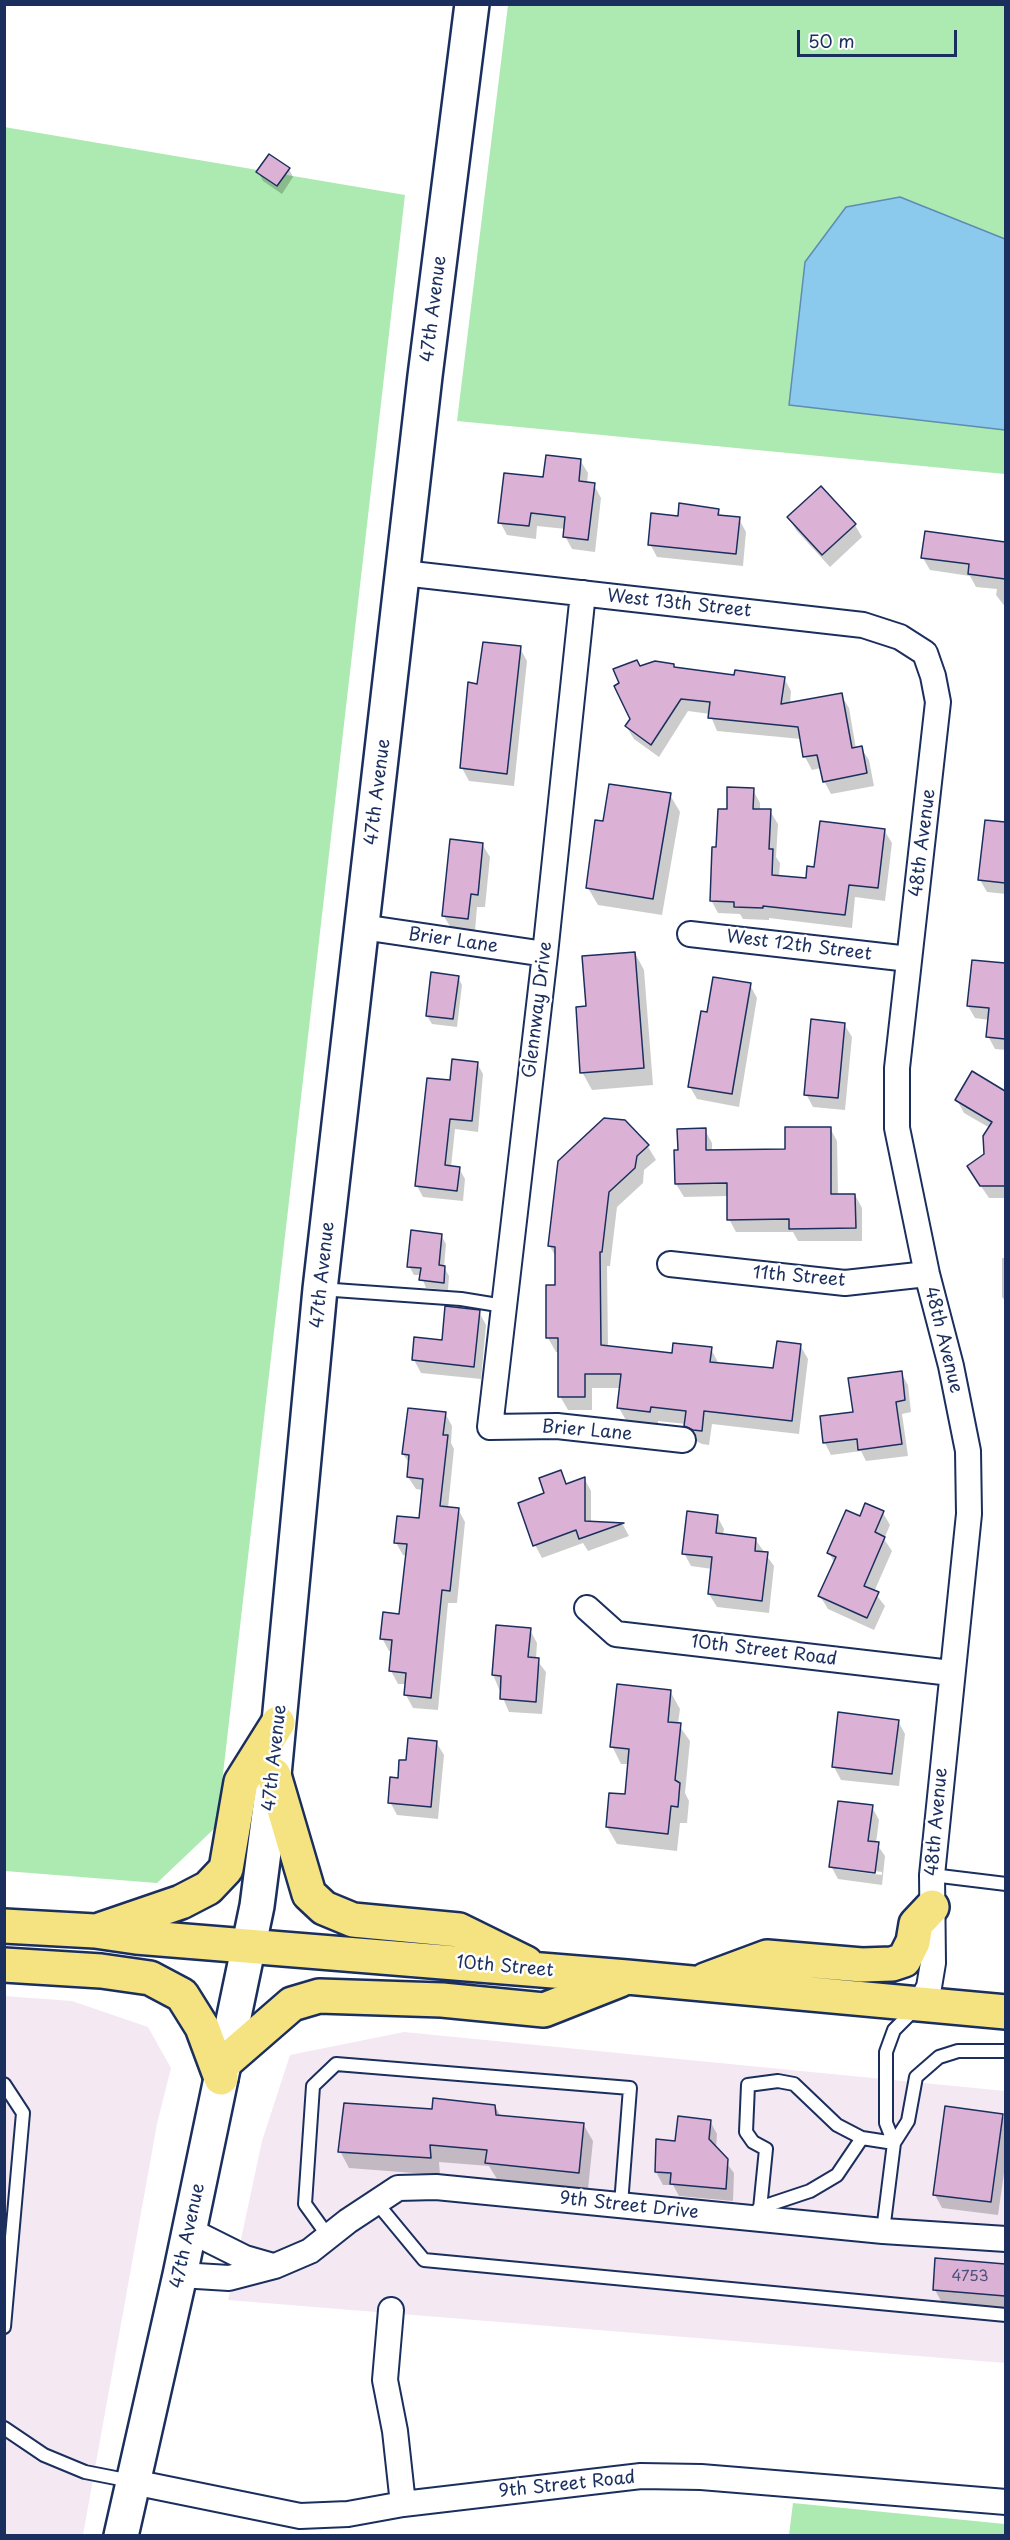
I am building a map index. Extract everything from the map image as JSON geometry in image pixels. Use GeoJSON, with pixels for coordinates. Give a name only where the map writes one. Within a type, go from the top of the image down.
{"type":"FeatureCollection","features":[{"type":"Feature","properties":{"kind":"main road","name":"47th Avenue"},"geometry":{"type":"LineString","coordinates":[[121,2535],[180,2275],[250,1947],[274,1775],[320,1289],[472,4]]}},
{"type":"Feature","properties":{"kind":"main road"},"geometry":{"type":"LineString","coordinates":[[95,1931],[181,1902],[208,1888],[226,1869],[241,1782],[278,1724]]}},
{"type":"Feature","properties":{"kind":"main road"},"geometry":{"type":"LineString","coordinates":[[274,1775],[309,1894],[324,1908],[353,1920],[459,1930],[541,1970]]}},
{"type":"Feature","properties":{"kind":"main road"},"geometry":{"type":"LineString","coordinates":[[694,1984],[768,1957],[862,1965],[892,1964],[904,1960],[913,1942],[916,1924],[932,1891]]}},
{"type":"Feature","properties":{"kind":"main road","name":"10th Street"},"geometry":{"type":"LineString","coordinates":[[4,1926],[95,1931],[250,1947],[627,1977],[1005,2012]]}},
{"type":"Feature","properties":{"kind":"main road"},"geometry":{"type":"LineString","coordinates":[[4,1965],[101,1971],[150,1978],[182,1995],[222,2070],[292,2004],[319,1996],[442,2000],[544,2010],[627,1977]]}},
{"type":"Feature","properties":{"kind":"street","name":"West 13th Street"},"geometry":{"type":"LineString","coordinates":[[403,573],[863,625],[900,637],[925,653],[933,676]]}},
{"type":"Feature","properties":{"kind":"street","name":"Glennway Drive"},"geometry":{"type":"LineString","coordinates":[[490,1427],[544,954],[582,593]]}},
{"type":"Feature","properties":{"kind":"street","name":"48th Avenue"},"geometry":{"type":"LineString","coordinates":[[919,2005],[929,1987],[933,1964],[932,1891],[951,1673],[968,1542],[968,1451],[951,1366],[927,1274],[897,1128],[897,1068],[938,702],[933,676]]}},
{"type":"Feature","properties":{"kind":"street","name":"Brier Lane"},"geometry":{"type":"LineString","coordinates":[[362,927],[544,954]]}},
{"type":"Feature","properties":{"kind":"street","name":"West 12th Street"},"geometry":{"type":"LineString","coordinates":[[690,934],[909,959]]}},
{"type":"Feature","properties":{"kind":"street","name":"11th Street"},"geometry":{"type":"LineString","coordinates":[[670,1264],[845,1283],[927,1274]]}},
{"type":"Feature","properties":{"kind":"street","name":"Brier Lane"},"geometry":{"type":"LineString","coordinates":[[490,1427],[556,1426],[683,1440]]}},
{"type":"Feature","properties":{"kind":"street","name":"10th Street Road"},"geometry":{"type":"LineString","coordinates":[[587,1608],[616,1634],[951,1673]]}},
{"type":"Feature","properties":{"kind":"street","name":"9th Street Drive"},"geometry":{"type":"LineString","coordinates":[[180,2275],[229,2278],[275,2266],[310,2251],[398,2188],[436,2187],[759,2214],[883,2231],[1005,2239]]}},
{"type":"Feature","properties":{"kind":"street"},"geometry":{"type":"LineString","coordinates":[[189,2230],[245,2258],[275,2266]]}},
{"type":"Feature","properties":{"kind":"street"},"geometry":{"type":"LineString","coordinates":[[391,2310],[385,2380],[395,2431],[403,2504]]}},
{"type":"Feature","properties":{"kind":"street","name":"9th Street Road"},"geometry":{"type":"LineString","coordinates":[[133,2482],[300,2516],[348,2514],[403,2504],[641,2476],[701,2477],[1005,2502]]}},
{"type":"Feature","properties":{"kind":"lane"},"geometry":{"type":"LineString","coordinates":[[320,1289],[461,1299],[504,1306]]}},
{"type":"Feature","properties":{"kind":"lane"},"geometry":{"type":"LineString","coordinates":[[932,1891],[1005,1884]]}},
{"type":"Feature","properties":{"kind":"lane"},"geometry":{"type":"LineString","coordinates":[[894,2143],[886,2123],[886,2052],[894,2030],[919,2005]]}},
{"type":"Feature","properties":{"kind":"lane"},"geometry":{"type":"LineString","coordinates":[[883,2231],[894,2143],[908,2121],[916,2078],[939,2057],[958,2051],[1005,2051]]}},
{"type":"Feature","properties":{"kind":"lane"},"geometry":{"type":"LineString","coordinates":[[328,2236],[304,2204],[313,2086],[336,2064],[630,2088],[621,2204]]}},
{"type":"Feature","properties":{"kind":"lane"},"geometry":{"type":"LineString","coordinates":[[759,2214],[766,2149],[753,2142],[746,2133],[748,2085],[778,2081],[794,2084],[837,2125],[862,2138],[894,2143]]}},
{"type":"Feature","properties":{"kind":"lane"},"geometry":{"type":"LineString","coordinates":[[4,2084],[23,2113],[4,2327]]}},
{"type":"Feature","properties":{"kind":"lane"},"geometry":{"type":"LineString","coordinates":[[759,2214],[810,2191],[837,2175],[862,2138]]}},
{"type":"Feature","properties":{"kind":"lane"},"geometry":{"type":"LineString","coordinates":[[376,2202],[424,2260],[1005,2315]]}},
{"type":"Feature","properties":{"kind":"lane"},"geometry":{"type":"LineString","coordinates":[[4,2428],[44,2455],[85,2472],[133,2482]]}},
{"type":"Feature","properties":{"kind":"shaded area"},"geometry":{"type":"Polygon","coordinates":[[[4,1996],[72,2001],[148,2027],[171,2068],[157,2124],[83,2535],[5,2535],[4,1996]]]}},
{"type":"Feature","properties":{"kind":"shaded area"},"geometry":{"type":"Polygon","coordinates":[[[404,2032],[1005,2091],[1005,2363],[228,2300],[262,2141],[290,2055],[404,2032]]]}},
{"type":"Feature","properties":{"kind":"green space"},"geometry":{"type":"Polygon","coordinates":[[[508,5],[1005,5],[1005,474],[457,421],[508,5]]]}},
{"type":"Feature","properties":{"kind":"green space"},"geometry":{"type":"Polygon","coordinates":[[[4,127],[405,195],[217,1826],[157,1883],[5,1871],[4,127]]]}},
{"type":"Feature","properties":{"kind":"green space"},"geometry":{"type":"Polygon","coordinates":[[[793,2503],[1005,2524],[1005,2535],[789,2535],[793,2503]]]}},
{"type":"Feature","properties":{"kind":"water"},"geometry":{"type":"Polygon","coordinates":[[[900,197],[1005,239],[1005,430],[789,405],[805,262],[846,207],[900,197]]]}},
{"type":"Feature","properties":{"kind":"building"},"geometry":{"type":"Polygon","coordinates":[[[269,154],[290,168],[277,186],[256,172],[269,154]]]}},
{"type":"Feature","properties":{"kind":"building"},"geometry":{"type":"Polygon","coordinates":[[[546,455],[581,459],[579,481],[595,483],[588,540],[563,537],[565,517],[531,513],[529,526],[498,523],[504,473],[543,477],[546,455]]]}},
{"type":"Feature","properties":{"kind":"building"},"geometry":{"type":"Polygon","coordinates":[[[821,486],[856,524],[822,555],[787,517],[821,486]]]}},
{"type":"Feature","properties":{"kind":"building"},"geometry":{"type":"Polygon","coordinates":[[[679,503],[719,509],[718,515],[740,517],[736,554],[648,545],[651,513],[678,516],[679,503]]]}},
{"type":"Feature","properties":{"kind":"building"},"geometry":{"type":"Polygon","coordinates":[[[925,531],[1005,542],[1005,579],[968,574],[969,564],[921,558],[925,531]]]}},
{"type":"Feature","properties":{"kind":"building"},"geometry":{"type":"Polygon","coordinates":[[[483,642],[521,646],[507,774],[460,768],[468,682],[477,684],[483,642]]]}},
{"type":"Feature","properties":{"kind":"building"},"geometry":{"type":"Polygon","coordinates":[[[637,660],[640,666],[655,661],[674,664],[674,667],[734,675],[735,670],[785,677],[781,704],[842,693],[852,748],[862,746],[867,773],[823,782],[817,755],[803,757],[798,727],[708,718],[710,702],[681,699],[651,745],[625,726],[630,719],[614,686],[619,683],[613,669],[637,660]]]}},
{"type":"Feature","properties":{"kind":"building"},"geometry":{"type":"Polygon","coordinates":[[[609,784],[671,793],[653,899],[586,888],[595,820],[603,821],[609,784]]]}},
{"type":"Feature","properties":{"kind":"building"},"geometry":{"type":"Polygon","coordinates":[[[727,787],[754,788],[753,809],[771,809],[769,849],[773,849],[772,875],[806,878],[807,866],[814,867],[820,821],[885,829],[878,888],[849,885],[845,915],[763,906],[763,908],[734,907],[734,902],[710,901],[712,847],[716,847],[718,809],[727,809],[727,787]]]}},
{"type":"Feature","properties":{"kind":"building"},"geometry":{"type":"Polygon","coordinates":[[[985,820],[1005,822],[1005,883],[978,880],[985,820]]]}},
{"type":"Feature","properties":{"kind":"building"},"geometry":{"type":"Polygon","coordinates":[[[450,839],[483,843],[478,895],[471,894],[468,919],[442,916],[450,839]]]}},
{"type":"Feature","properties":{"kind":"building"},"geometry":{"type":"Polygon","coordinates":[[[635,952],[644,1068],[580,1073],[576,1007],[586,1006],[582,956],[635,952]]]}},
{"type":"Feature","properties":{"kind":"building"},"geometry":{"type":"Polygon","coordinates":[[[972,960],[1005,963],[1005,1039],[986,1037],[989,1008],[967,1006],[972,960]]]}},
{"type":"Feature","properties":{"kind":"building"},"geometry":{"type":"Polygon","coordinates":[[[431,972],[459,976],[453,1019],[426,1016],[431,972]]]}},
{"type":"Feature","properties":{"kind":"building"},"geometry":{"type":"Polygon","coordinates":[[[713,977],[751,983],[732,1094],[688,1087],[701,1011],[707,1012],[713,977]]]}},
{"type":"Feature","properties":{"kind":"building"},"geometry":{"type":"Polygon","coordinates":[[[811,1019],[845,1023],[838,1098],[804,1095],[811,1019]]]}},
{"type":"Feature","properties":{"kind":"building"},"geometry":{"type":"Polygon","coordinates":[[[452,1059],[478,1062],[472,1121],[450,1119],[445,1165],[460,1167],[457,1191],[415,1186],[427,1078],[450,1080],[452,1059]]]}},
{"type":"Feature","properties":{"kind":"building"},"geometry":{"type":"Polygon","coordinates":[[[972,1071],[1005,1091],[1005,1186],[980,1186],[967,1166],[984,1154],[983,1136],[992,1122],[955,1100],[972,1071]]]}},
{"type":"Feature","properties":{"kind":"building"},"geometry":{"type":"Polygon","coordinates":[[[604,1118],[625,1120],[649,1145],[637,1156],[635,1168],[609,1192],[602,1252],[600,1252],[601,1345],[672,1353],[673,1343],[712,1347],[710,1362],[773,1368],[777,1341],[801,1344],[792,1421],[704,1411],[702,1431],[693,1430],[684,1426],[686,1411],[651,1407],[650,1412],[617,1408],[621,1374],[585,1374],[585,1397],[558,1397],[558,1338],[546,1338],[546,1285],[555,1285],[555,1247],[548,1246],[558,1161],[604,1118]]]}},
{"type":"Feature","properties":{"kind":"building"},"geometry":{"type":"Polygon","coordinates":[[[785,1127],[831,1127],[831,1194],[855,1194],[856,1228],[789,1229],[789,1219],[727,1220],[727,1183],[675,1184],[674,1150],[678,1150],[677,1129],[706,1128],[706,1150],[785,1149],[785,1127]]]}},
{"type":"Feature","properties":{"kind":"building"},"geometry":{"type":"Polygon","coordinates":[[[411,1230],[442,1234],[439,1265],[445,1266],[444,1283],[419,1280],[421,1268],[407,1267],[411,1230]]]}},
{"type":"Feature","properties":{"kind":"building"},"geometry":{"type":"Polygon","coordinates":[[[445,1306],[480,1310],[474,1367],[412,1360],[414,1337],[442,1340],[445,1306]]]}},
{"type":"Feature","properties":{"kind":"building"},"geometry":{"type":"Polygon","coordinates":[[[902,1371],[905,1400],[896,1402],[902,1444],[858,1450],[857,1439],[823,1443],[820,1416],[853,1412],[848,1378],[902,1371]]]}},
{"type":"Feature","properties":{"kind":"building"},"geometry":{"type":"Polygon","coordinates":[[[408,1408],[446,1412],[443,1435],[448,1435],[440,1506],[459,1508],[450,1591],[442,1590],[431,1698],[404,1695],[406,1673],[389,1671],[392,1640],[380,1639],[383,1612],[399,1614],[407,1544],[394,1543],[397,1516],[419,1518],[423,1479],[407,1477],[409,1455],[402,1454],[408,1408]]]}},
{"type":"Feature","properties":{"kind":"building"},"geometry":{"type":"Polygon","coordinates":[[[561,1470],[566,1484],[585,1477],[585,1521],[624,1523],[579,1539],[576,1530],[533,1546],[518,1503],[544,1493],[539,1478],[561,1470]]]}},
{"type":"Feature","properties":{"kind":"building"},"geometry":{"type":"Polygon","coordinates":[[[865,1503],[884,1511],[875,1532],[885,1537],[864,1586],[879,1592],[867,1618],[818,1596],[836,1557],[827,1553],[846,1510],[860,1516],[865,1503]]]}},
{"type":"Feature","properties":{"kind":"building"},"geometry":{"type":"Polygon","coordinates":[[[687,1511],[718,1515],[716,1533],[756,1538],[755,1551],[768,1552],[762,1601],[708,1594],[712,1557],[682,1554],[687,1511]]]}},
{"type":"Feature","properties":{"kind":"building"},"geometry":{"type":"Polygon","coordinates":[[[496,1625],[531,1628],[528,1657],[539,1658],[536,1702],[500,1699],[501,1676],[492,1675],[496,1625]]]}},
{"type":"Feature","properties":{"kind":"building"},"geometry":{"type":"Polygon","coordinates":[[[617,1684],[671,1690],[668,1722],[681,1723],[675,1780],[680,1783],[678,1807],[671,1806],[668,1834],[606,1827],[609,1793],[625,1794],[629,1749],[610,1747],[617,1684]]]}},
{"type":"Feature","properties":{"kind":"building"},"geometry":{"type":"Polygon","coordinates":[[[838,1712],[899,1720],[892,1774],[832,1767],[838,1712]]]}},
{"type":"Feature","properties":{"kind":"building"},"geometry":{"type":"Polygon","coordinates":[[[408,1738],[437,1741],[431,1807],[388,1803],[390,1777],[398,1778],[399,1760],[406,1760],[408,1738]]]}},
{"type":"Feature","properties":{"kind":"building"},"geometry":{"type":"Polygon","coordinates":[[[838,1801],[873,1805],[868,1841],[879,1842],[875,1873],[829,1867],[838,1801]]]}},
{"type":"Feature","properties":{"kind":"building"},"geometry":{"type":"Polygon","coordinates":[[[433,2098],[495,2105],[496,2115],[584,2123],[579,2173],[485,2163],[487,2150],[430,2145],[431,2158],[338,2152],[344,2103],[432,2109],[433,2098]]]}},
{"type":"Feature","properties":{"kind":"building"},"geometry":{"type":"Polygon","coordinates":[[[945,2106],[1003,2114],[991,2202],[933,2195],[945,2106]]]}},
{"type":"Feature","properties":{"kind":"building"},"geometry":{"type":"Polygon","coordinates":[[[678,2116],[711,2120],[709,2139],[728,2159],[726,2189],[670,2184],[671,2173],[655,2172],[656,2139],[675,2141],[678,2116]]]}},
{"type":"Feature","properties":{"kind":"building"},"geometry":{"type":"Polygon","coordinates":[[[935,2258],[1005,2264],[1005,2296],[933,2290],[935,2258]]]}}]}
